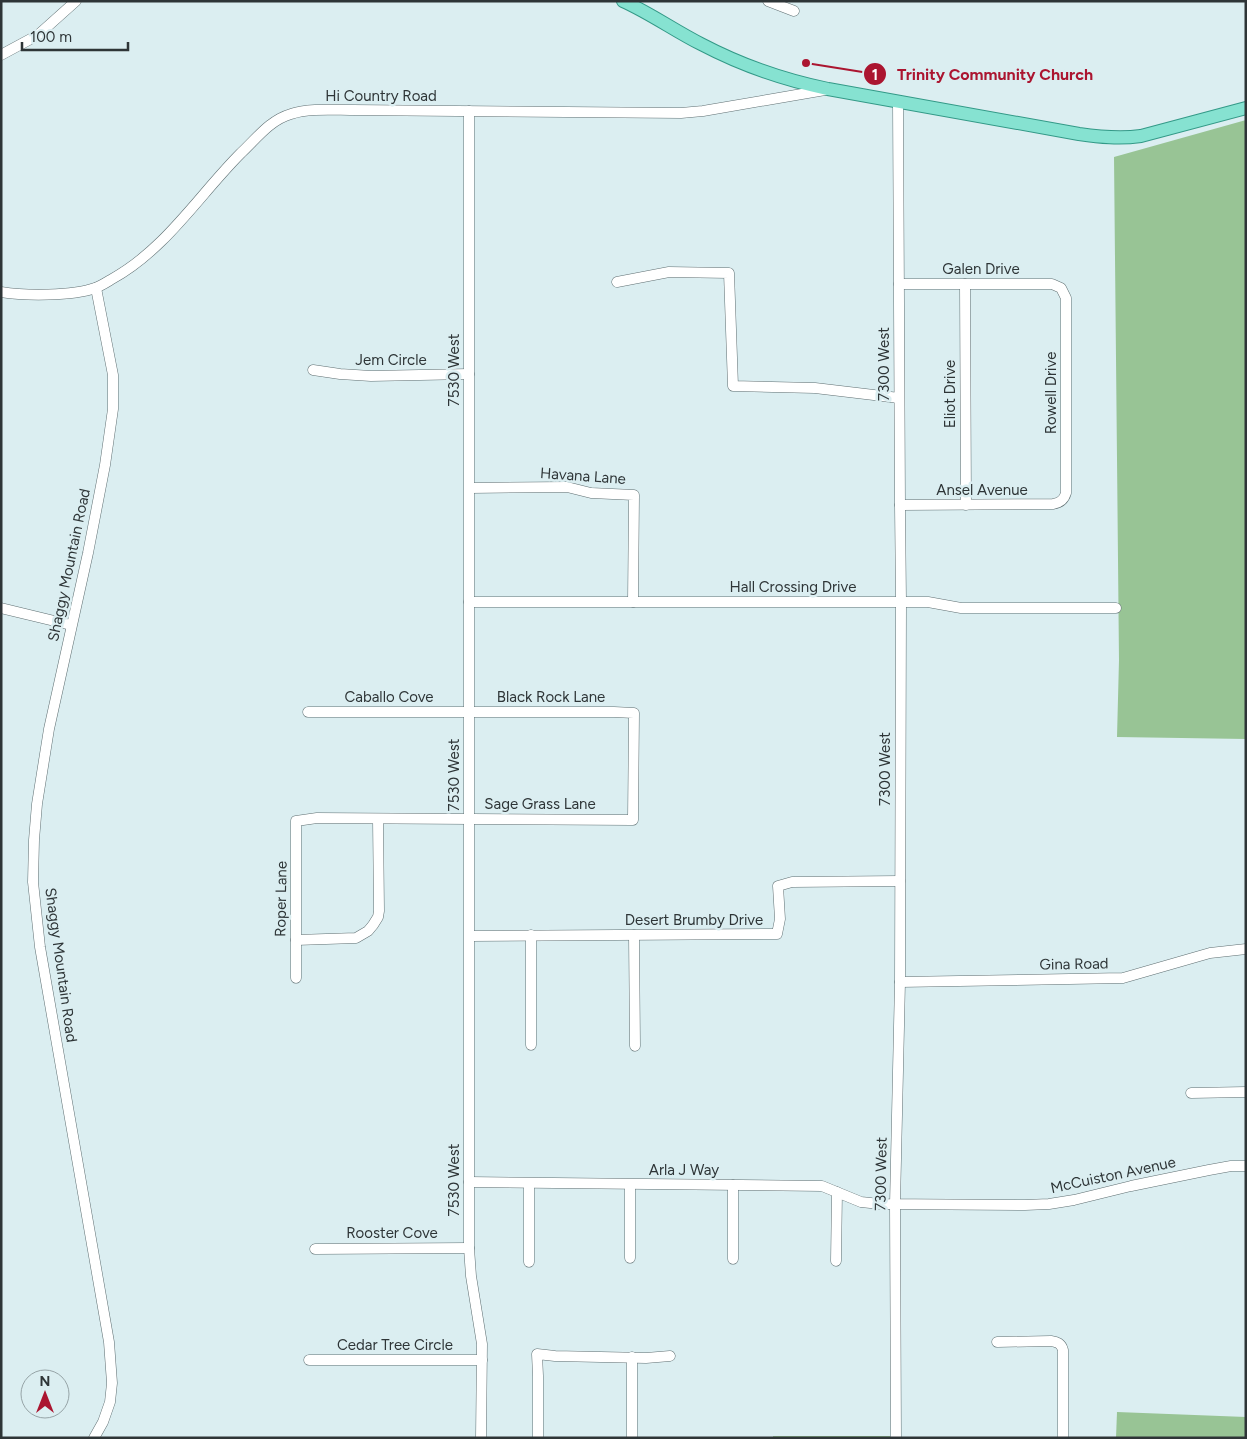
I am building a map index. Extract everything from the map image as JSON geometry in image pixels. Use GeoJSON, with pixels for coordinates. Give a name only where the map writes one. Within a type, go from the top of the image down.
{"type":"FeatureCollection","features":[{"type":"Feature","properties":{"kind":"main road"},"geometry":{"type":"LineString","coordinates":[[623,1],[700,44],[734,60],[782,77],[828,89],[1079,134],[1111,138],[1141,136],[1246,108]]}},
{"type":"Feature","properties":{"kind":"street"},"geometry":{"type":"LineString","coordinates":[[1,56],[38,35],[76,1]]}},
{"type":"Feature","properties":{"kind":"street"},"geometry":{"type":"LineString","coordinates":[[768,1],[794,11]]}},
{"type":"Feature","properties":{"kind":"street","name":"Hi Country Road"},"geometry":{"type":"LineString","coordinates":[[1,292],[31,294],[72,293],[96,288],[119,275],[144,258],[186,216],[224,170],[271,123],[291,114],[352,110],[681,114],[828,89]]}},
{"type":"Feature","properties":{"kind":"street","name":"7300 West"},"geometry":{"type":"LineString","coordinates":[[896,1438],[895,1204],[900,982],[901,602],[898,101]]}},
{"type":"Feature","properties":{"kind":"street","name":"7530 West"},"geometry":{"type":"LineString","coordinates":[[469,111],[469,1248],[471,1276],[482,1344],[481,1438]]}},
{"type":"Feature","properties":{"kind":"street"},"geometry":{"type":"LineString","coordinates":[[617,282],[669,272],[729,273],[733,386],[815,388],[899,398]]}},
{"type":"Feature","properties":{"kind":"street","name":"Galen Drive"},"geometry":{"type":"LineString","coordinates":[[899,284],[1052,284],[1061,288]]}},
{"type":"Feature","properties":{"kind":"street","name":"Eliot Drive"},"geometry":{"type":"LineString","coordinates":[[965,284],[966,505]]}},
{"type":"Feature","properties":{"kind":"street","name":"Shaggy Mountain Road"},"geometry":{"type":"LineString","coordinates":[[94,1438],[103,1422],[110,1402],[112,1383],[110,1350],[40,947],[34,882],[34,840],[37,804],[49,729],[88,553],[113,409],[112,367],[96,288]]}},
{"type":"Feature","properties":{"kind":"street","name":"Rowell Drive"},"geometry":{"type":"LineString","coordinates":[[1061,288],[1066,298],[1066,493],[1063,500]]}},
{"type":"Feature","properties":{"kind":"street","name":"Jem Circle"},"geometry":{"type":"LineString","coordinates":[[313,370],[371,376],[469,374]]}},
{"type":"Feature","properties":{"kind":"street","name":"Havana Lane"},"geometry":{"type":"LineString","coordinates":[[470,488],[567,487],[591,493],[634,495],[633,602]]}},
{"type":"Feature","properties":{"kind":"street","name":"Ansel Avenue"},"geometry":{"type":"LineString","coordinates":[[900,505],[1053,504],[1063,500]]}},
{"type":"Feature","properties":{"kind":"street","name":"Hall Crossing Drive"},"geometry":{"type":"LineString","coordinates":[[469,602],[933,602],[961,608],[1116,608]]}},
{"type":"Feature","properties":{"kind":"street"},"geometry":{"type":"LineString","coordinates":[[1,608],[71,625]]}},
{"type":"Feature","properties":{"kind":"street","name":"Caballo Cove"},"geometry":{"type":"LineString","coordinates":[[308,712],[469,712]]}},
{"type":"Feature","properties":{"kind":"street","name":"Black Rock Lane"},"geometry":{"type":"LineString","coordinates":[[469,712],[634,713],[633,820]]}},
{"type":"Feature","properties":{"kind":"street","name":"Sage Grass Lane"},"geometry":{"type":"LineString","coordinates":[[296,821],[318,818],[633,820]]}},
{"type":"Feature","properties":{"kind":"street"},"geometry":{"type":"LineString","coordinates":[[296,940],[356,938],[373,925],[379,911],[378,819]]}},
{"type":"Feature","properties":{"kind":"street","name":"Roper Lane"},"geometry":{"type":"LineString","coordinates":[[296,821],[296,978]]}},
{"type":"Feature","properties":{"kind":"street","name":"Desert Brumby Drive"},"geometry":{"type":"LineString","coordinates":[[470,936],[777,934],[780,919],[778,886],[792,882],[900,882]]}},
{"type":"Feature","properties":{"kind":"street"},"geometry":{"type":"LineString","coordinates":[[634,935],[635,1046]]}},
{"type":"Feature","properties":{"kind":"street"},"geometry":{"type":"LineString","coordinates":[[531,936],[531,1045]]}},
{"type":"Feature","properties":{"kind":"street","name":"Gina Road"},"geometry":{"type":"LineString","coordinates":[[900,982],[1123,978],[1210,953],[1246,950]]}},
{"type":"Feature","properties":{"kind":"street"},"geometry":{"type":"LineString","coordinates":[[1191,1093],[1246,1092]]}},
{"type":"Feature","properties":{"kind":"street","name":"McCuiston Avenue"},"geometry":{"type":"LineString","coordinates":[[895,1204],[1048,1204],[1209,1170],[1231,1166],[1246,1166]]}},
{"type":"Feature","properties":{"kind":"street","name":"Arla J Way"},"geometry":{"type":"LineString","coordinates":[[469,1182],[822,1186],[861,1202],[895,1204]]}},
{"type":"Feature","properties":{"kind":"street"},"geometry":{"type":"LineString","coordinates":[[529,1184],[529,1262]]}},
{"type":"Feature","properties":{"kind":"street"},"geometry":{"type":"LineString","coordinates":[[630,1184],[630,1258]]}},
{"type":"Feature","properties":{"kind":"street"},"geometry":{"type":"LineString","coordinates":[[733,1185],[733,1259]]}},
{"type":"Feature","properties":{"kind":"street"},"geometry":{"type":"LineString","coordinates":[[836,1261],[837,1192]]}},
{"type":"Feature","properties":{"kind":"street","name":"Rooster Cove"},"geometry":{"type":"LineString","coordinates":[[315,1249],[469,1248]]}},
{"type":"Feature","properties":{"kind":"street"},"geometry":{"type":"LineString","coordinates":[[997,1342],[1050,1341],[1059,1343],[1062,1346],[1063,1438]]}},
{"type":"Feature","properties":{"kind":"street"},"geometry":{"type":"LineString","coordinates":[[538,1438],[537,1354],[646,1358],[670,1356]]}},
{"type":"Feature","properties":{"kind":"street"},"geometry":{"type":"LineString","coordinates":[[632,1357],[632,1438]]}},
{"type":"Feature","properties":{"kind":"street","name":"Cedar Tree Circle"},"geometry":{"type":"LineString","coordinates":[[309,1360],[482,1360]]}},
{"type":"Feature","properties":{"kind":"green space"},"geometry":{"type":"Polygon","coordinates":[[[1246,120],[1246,739],[1117,737],[1119,660],[1114,157],[1246,120]]]}},
{"type":"Feature","properties":{"kind":"green space"},"geometry":{"type":"Polygon","coordinates":[[[1117,1412],[1246,1417],[1246,1438],[1116,1438],[1117,1412]]]}},
{"type":"Feature","properties":{"kind":"green space"},"geometry":{"type":"Polygon","coordinates":[[[773,1436],[890,1436],[890,1438],[773,1438],[773,1436]]]}},
{"type":"Feature","properties":{"kind":"place","name":"Trinity Community Church"},"geometry":{"type":"Point","coordinates":[806,63]}}]}
